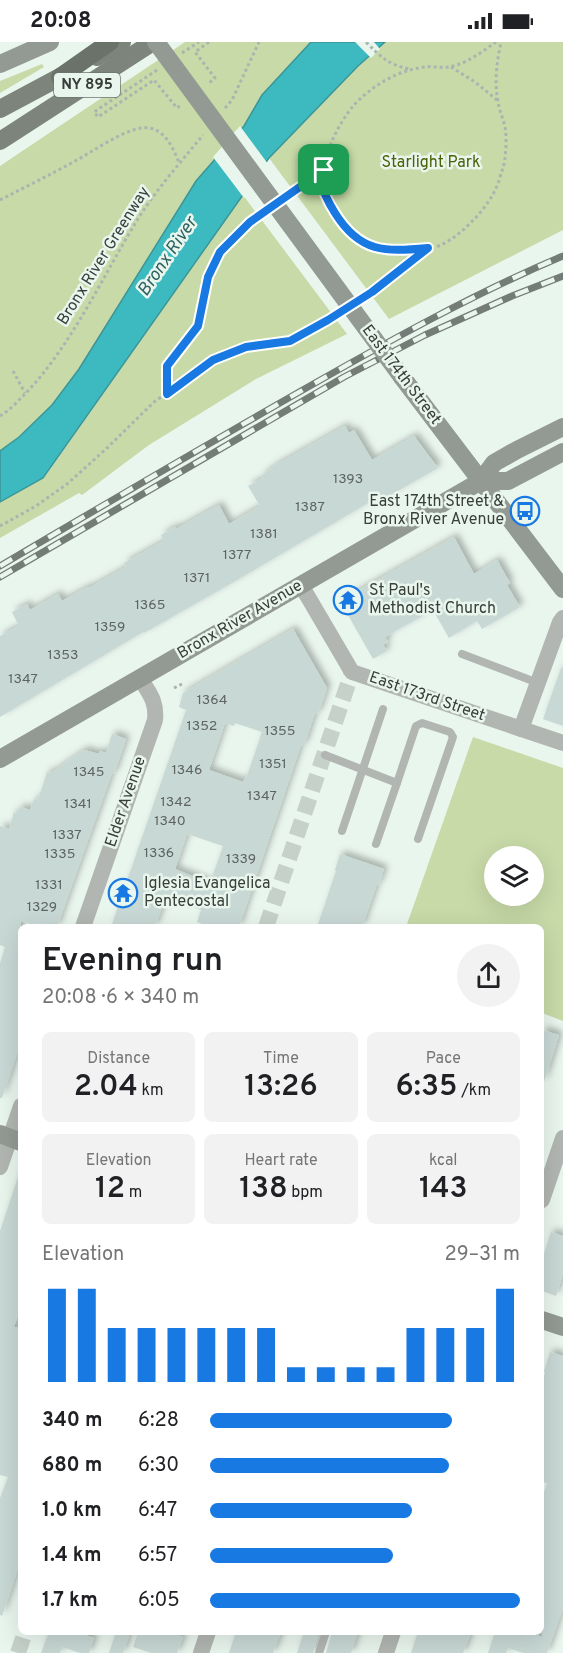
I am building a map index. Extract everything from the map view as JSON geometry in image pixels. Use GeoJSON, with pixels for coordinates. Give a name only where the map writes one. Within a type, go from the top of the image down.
{"type":"FeatureCollection","features":[{"type":"Feature","properties":{"kind":"highway"},"geometry":{"type":"LineString","coordinates":[[60,77],[110,42]]}},
{"type":"Feature","properties":{"kind":"main road"},"geometry":{"type":"LineString","coordinates":[[0,64],[50,42]]}},
{"type":"Feature","properties":{"kind":"main road","name":"NY 895"},"geometry":{"type":"LineString","coordinates":[[0,109],[122,42]]}},
{"type":"Feature","properties":{"kind":"main road","name":"NY 895"},"geometry":{"type":"LineString","coordinates":[[0,141],[154,42]]}},
{"type":"Feature","properties":{"kind":"main road","name":"East 174th Street"},"geometry":{"type":"LineString","coordinates":[[154,42],[402,377],[563,589]]}},
{"type":"Feature","properties":{"kind":"main road","name":"Bronx River Avenue"},"geometry":{"type":"LineString","coordinates":[[0,759],[481,481],[494,463],[563,428]]}},
{"type":"Feature","properties":{"kind":"main road","name":"Bronx River Avenue"},"geometry":{"type":"LineString","coordinates":[[481,481],[508,481],[563,452]]}},
{"type":"Feature","properties":{"kind":"main road"},"geometry":{"type":"LineString","coordinates":[[544,1321],[563,1328]]}},
{"type":"Feature","properties":{"kind":"street","name":"East 173rd Street"},"geometry":{"type":"LineString","coordinates":[[301,585],[352,672],[563,743]]}},
{"type":"Feature","properties":{"kind":"street"},"geometry":{"type":"LineString","coordinates":[[521,729],[563,618]]}},
{"type":"Feature","properties":{"kind":"street","name":"Elder Avenue"},"geometry":{"type":"LineString","coordinates":[[84,924],[154,720],[156,709],[153,698],[140,678]]}},
{"type":"Feature","properties":{"kind":"street"},"geometry":{"type":"LineString","coordinates":[[0,1167],[18,1115]]}},
{"type":"Feature","properties":{"kind":"street"},"geometry":{"type":"LineString","coordinates":[[544,1194],[563,1138]]}},
{"type":"Feature","properties":{"kind":"street"},"geometry":{"type":"LineString","coordinates":[[201,1653],[207,1635]]}},
{"type":"Feature","properties":{"kind":"street"},"geometry":{"type":"LineString","coordinates":[[386,1653],[392,1635]]}},
{"type":"Feature","properties":{"kind":"lane"},"geometry":{"type":"LineString","coordinates":[[462,654],[538,683]]}},
{"type":"Feature","properties":{"kind":"lane"},"geometry":{"type":"LineString","coordinates":[[342,831],[383,709]]}},
{"type":"Feature","properties":{"kind":"lane"},"geometry":{"type":"LineString","coordinates":[[376,844],[416,726],[422,723],[450,732],[453,737],[418,839]]}},
{"type":"Feature","properties":{"kind":"lane"},"geometry":{"type":"LineString","coordinates":[[325,755],[397,783]]}},
{"type":"Feature","properties":{"kind":"lane"},"geometry":{"type":"LineString","coordinates":[[319,1653],[325,1635]]}},
{"type":"Feature","properties":{"kind":"path"},"geometry":{"type":"LineString","coordinates":[[177,57],[199,42]]}},
{"type":"Feature","properties":{"kind":"path"},"geometry":{"type":"LineString","coordinates":[[208,42],[195,52],[215,78],[209,83]]}},
{"type":"Feature","properties":{"kind":"path"},"geometry":{"type":"LineString","coordinates":[[220,114],[232,99],[259,42]]}},
{"type":"Feature","properties":{"kind":"path"},"geometry":{"type":"LineString","coordinates":[[366,42],[394,66],[409,69],[451,67],[478,55],[498,42]]}},
{"type":"Feature","properties":{"kind":"path"},"geometry":{"type":"LineString","coordinates":[[409,69],[382,82],[353,106],[336,130],[325,158],[322,183],[330,206],[342,224],[358,241],[397,251],[435,248],[460,233],[494,194],[504,165],[505,130],[497,100],[498,42]]}},
{"type":"Feature","properties":{"kind":"path"},"geometry":{"type":"LineString","coordinates":[[451,67],[475,82],[497,100]]}},
{"type":"Feature","properties":{"kind":"path"},"geometry":{"type":"LineString","coordinates":[[159,68],[94,112],[98,117],[154,80],[177,108],[184,103]]}},
{"type":"Feature","properties":{"kind":"path"},"geometry":{"type":"LineString","coordinates":[[0,201],[108,142],[143,127],[155,130],[167,137],[179,163]]}},
{"type":"Feature","properties":{"kind":"path","name":"Bronx River Greenway"},"geometry":{"type":"LineString","coordinates":[[0,416],[25,394],[63,347],[138,219],[206,131]]}},
{"type":"Feature","properties":{"kind":"path"},"geometry":{"type":"LineString","coordinates":[[287,196],[324,170]]}},
{"type":"Feature","properties":{"kind":"path"},"geometry":{"type":"LineString","coordinates":[[167,394],[167,366],[198,326],[208,277],[220,252],[250,222],[268,209]]}},
{"type":"Feature","properties":{"kind":"path"},"geometry":{"type":"LineString","coordinates":[[354,303],[372,292],[428,248]]}},
{"type":"Feature","properties":{"kind":"path"},"geometry":{"type":"LineString","coordinates":[[0,526],[36,506],[67,484],[154,402],[213,360],[246,347],[290,341],[346,309]]}},
{"type":"Feature","properties":{"kind":"path"},"geometry":{"type":"LineString","coordinates":[[13,371],[25,394]]}},
{"type":"Feature","properties":{"kind":"path"},"geometry":{"type":"LineString","coordinates":[[174,688],[182,684]]}},
{"type":"Feature","properties":{"kind":"green space"},"geometry":{"type":"Polygon","coordinates":[[[185,42],[311,42],[262,95],[244,126],[196,181],[79,369],[52,405],[0,451],[0,166],[185,42]]]}},
{"type":"Feature","properties":{"kind":"green space","name":"Starlight Park"},"geometry":{"type":"Polygon","coordinates":[[[385,42],[563,42],[563,230],[389,319],[269,158],[358,66],[378,50],[376,48],[385,42]]]}},
{"type":"Feature","properties":{"kind":"green space"},"geometry":{"type":"Polygon","coordinates":[[[42,64],[44,67],[0,93],[0,81],[42,64]]]}},
{"type":"Feature","properties":{"kind":"green space"},"geometry":{"type":"Polygon","coordinates":[[[243,195],[347,334],[256,379],[149,445],[82,495],[79,493],[0,538],[0,502],[44,478],[243,195]]]}},
{"type":"Feature","properties":{"kind":"green space"},"geometry":{"type":"Polygon","coordinates":[[[473,737],[563,768],[563,1021],[544,1014],[544,924],[407,924],[473,737]]]}},
{"type":"Feature","properties":{"kind":"water","name":"Bronx River"},"geometry":{"type":"Polygon","coordinates":[[[311,42],[385,42],[358,66],[269,158],[43,478],[0,502],[0,451],[19,437],[52,405],[79,369],[196,181],[244,126],[262,95],[311,42]]]}},
{"type":"Feature","properties":{"kind":"pier"},"geometry":{"type":"Polygon","coordinates":[[[355,42],[374,42],[380,49],[371,58],[355,42]]]}},
{"type":"Feature","properties":{"kind":"pier"},"geometry":{"type":"Polygon","coordinates":[[[240,126],[268,164],[244,198],[213,157],[240,126]]]}},
{"type":"Feature","properties":{"kind":"building"},"geometry":{"type":"Polygon","coordinates":[[[345,426],[349,433],[354,430],[372,460],[414,436],[438,468],[380,501],[378,497],[0,717],[0,636],[19,626],[12,612],[27,604],[30,610],[58,594],[62,601],[89,588],[126,567],[124,563],[164,541],[161,535],[219,505],[229,524],[260,506],[248,486],[263,478],[261,476],[276,465],[345,426]]]}},
{"type":"Feature","properties":{"kind":"building"},"geometry":{"type":"Polygon","coordinates":[[[454,537],[474,574],[497,560],[510,583],[507,585],[520,607],[482,629],[477,621],[449,638],[433,610],[385,637],[388,642],[383,645],[387,651],[373,659],[340,601],[454,537]]]}},
{"type":"Feature","properties":{"kind":"building"},"geometry":{"type":"Polygon","coordinates":[[[293,629],[327,688],[318,714],[315,713],[304,746],[301,745],[240,924],[202,924],[197,922],[201,910],[166,896],[156,924],[112,924],[186,710],[179,707],[183,693],[293,629]],[[225,723],[209,770],[243,782],[262,732],[235,723],[234,726],[225,723]],[[187,834],[175,869],[210,883],[223,846],[187,834]]]}},
{"type":"Feature","properties":{"kind":"building"},"geometry":{"type":"Polygon","coordinates":[[[561,668],[563,668],[563,726],[543,719],[561,668]]]}},
{"type":"Feature","properties":{"kind":"building"},"geometry":{"type":"Polygon","coordinates":[[[112,734],[126,739],[58,924],[30,924],[21,921],[21,924],[18,924],[18,1051],[2,1098],[0,1098],[0,963],[5,947],[0,945],[0,826],[9,829],[14,812],[18,814],[20,807],[30,810],[34,799],[38,800],[47,772],[51,773],[84,750],[99,754],[100,751],[106,753],[112,734]]]}},
{"type":"Feature","properties":{"kind":"building"},"geometry":{"type":"Polygon","coordinates":[[[340,854],[384,869],[363,924],[318,924],[340,854]]]}},
{"type":"Feature","properties":{"kind":"building"},"geometry":{"type":"Polygon","coordinates":[[[544,1031],[559,1035],[544,1082],[544,1031]]]}},
{"type":"Feature","properties":{"kind":"building"},"geometry":{"type":"Polygon","coordinates":[[[18,1177],[18,1315],[14,1327],[18,1328],[18,1569],[2,1616],[0,1615],[0,1498],[8,1477],[0,1475],[0,1231],[18,1177]]]}},
{"type":"Feature","properties":{"kind":"building"},"geometry":{"type":"Polygon","coordinates":[[[551,1232],[563,1236],[563,1274],[556,1296],[544,1292],[544,1254],[551,1232]]]}},
{"type":"Feature","properties":{"kind":"building"},"geometry":{"type":"Polygon","coordinates":[[[550,1352],[563,1356],[563,1608],[547,1653],[523,1653],[508,1648],[506,1653],[488,1653],[494,1635],[542,1637],[544,1635],[544,1492],[547,1483],[544,1482],[544,1371],[550,1352]]]}},
{"type":"Feature","properties":{"kind":"building"},"geometry":{"type":"Polygon","coordinates":[[[48,1635],[85,1635],[94,1638],[89,1653],[80,1653],[62,1647],[60,1653],[41,1653],[48,1635]]]}},
{"type":"Feature","properties":{"kind":"building"},"geometry":{"type":"Polygon","coordinates":[[[115,1635],[129,1636],[123,1653],[109,1653],[115,1635]]]}},
{"type":"Feature","properties":{"kind":"building"},"geometry":{"type":"Polygon","coordinates":[[[137,1635],[183,1637],[177,1653],[151,1653],[133,1647],[137,1635]]]}},
{"type":"Feature","properties":{"kind":"building"},"geometry":{"type":"Polygon","coordinates":[[[235,1635],[280,1635],[273,1653],[229,1653],[235,1635]]]}},
{"type":"Feature","properties":{"kind":"building"},"geometry":{"type":"Polygon","coordinates":[[[303,1635],[318,1635],[313,1653],[297,1653],[303,1635]]]}},
{"type":"Feature","properties":{"kind":"building"},"geometry":{"type":"Polygon","coordinates":[[[331,1635],[357,1635],[351,1653],[326,1653],[331,1635]]]}},
{"type":"Feature","properties":{"kind":"building"},"geometry":{"type":"Polygon","coordinates":[[[417,1635],[470,1635],[463,1653],[411,1653],[417,1635]]]}},
{"type":"Feature","properties":{"kind":"tunnel"},"geometry":{"type":"LineString","coordinates":[[267,924],[352,672]]}},
{"type":"Feature","properties":{"kind":"tunnel"},"geometry":{"type":"LineString","coordinates":[[18,1653],[24,1635]]}},
{"type":"Feature","properties":{"kind":"railway"},"geometry":{"type":"LineString","coordinates":[[0,566],[370,352],[466,301],[563,256]]}},
{"type":"Feature","properties":{"kind":"railway"},"geometry":{"type":"LineString","coordinates":[[0,577],[344,377],[425,335],[563,276]]}},
{"type":"Feature","properties":{"kind":"place","name":"East 174th Street & Bronx River Avenue"},"geometry":{"type":"Point","coordinates":[525,511]}},
{"type":"Feature","properties":{"kind":"place","name":"St Paul's Methodist Church"},"geometry":{"type":"Point","coordinates":[348,600]}},
{"type":"Feature","properties":{"kind":"place","name":"Iglesia Evangelica Pentecostal"},"geometry":{"type":"Point","coordinates":[123,893]}},
{"type":"Feature","properties":{"kind":"route"},"geometry":{"type":"LineString","coordinates":[[324,170],[322,183],[330,206],[342,224],[358,241],[397,251],[428,248],[372,292],[328,320],[290,341],[246,347],[213,360],[167,394],[167,366],[198,326],[208,277],[220,252],[250,222],[324,170]]}}]}
